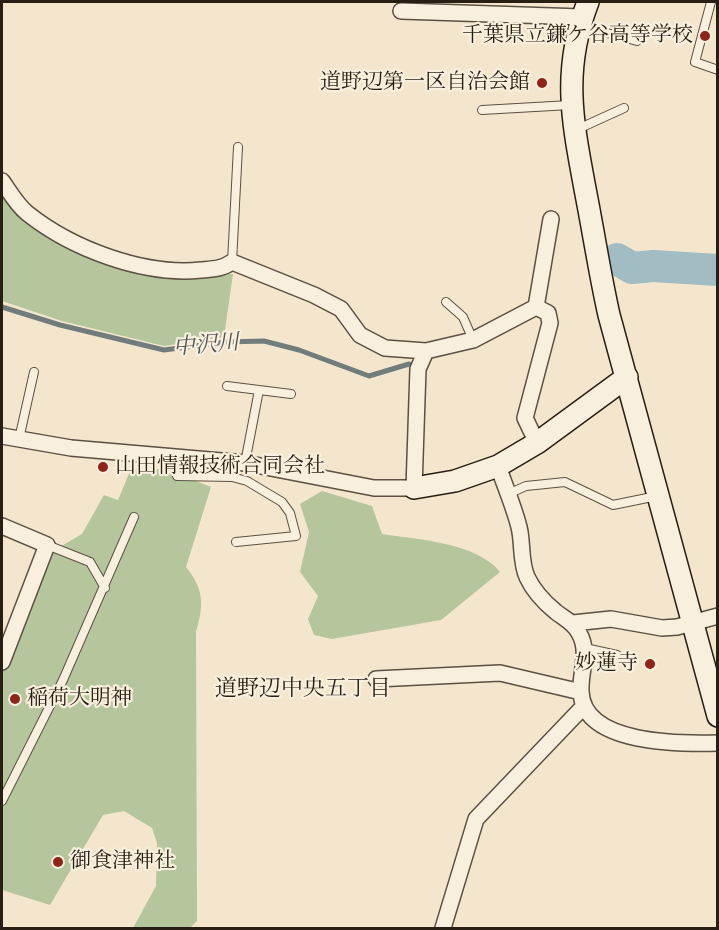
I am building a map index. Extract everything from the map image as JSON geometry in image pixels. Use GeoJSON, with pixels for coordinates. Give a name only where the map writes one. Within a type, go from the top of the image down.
{"type":"FeatureCollection","features":[{"type":"Feature","properties":{"kind":"street"},"geometry":{"type":"LineString","coordinates":[[401,11],[583,15],[573,56],[571,105],[609,315],[717,716]]}},
{"type":"Feature","properties":{"kind":"street"},"geometry":{"type":"LineString","coordinates":[[2,181],[26,212],[85,248],[149,269],[171,272],[224,268],[232,262],[314,295],[341,309],[360,335],[385,348],[426,351],[473,340],[536,307]]}},
{"type":"Feature","properties":{"kind":"street"},"geometry":{"type":"LineString","coordinates":[[536,307],[551,219]]}},
{"type":"Feature","properties":{"kind":"street"},"geometry":{"type":"LineString","coordinates":[[536,307],[548,313],[550,323],[525,418],[537,443]]}},
{"type":"Feature","properties":{"kind":"street"},"geometry":{"type":"LineString","coordinates":[[414,488],[418,369],[426,351]]}},
{"type":"Feature","properties":{"kind":"street"},"geometry":{"type":"LineString","coordinates":[[2,436],[71,448],[245,463],[374,488],[414,488],[455,481],[498,466],[537,443],[627,377]]}},
{"type":"Feature","properties":{"kind":"street"},"geometry":{"type":"LineString","coordinates":[[443,928],[477,819],[582,699],[585,648],[573,623],[555,611],[538,593],[526,575],[519,527],[498,466]]}},
{"type":"Feature","properties":{"kind":"street"},"geometry":{"type":"LineString","coordinates":[[2,526],[47,545],[2,662]]}},
{"type":"Feature","properties":{"kind":"street"},"geometry":{"type":"LineString","coordinates":[[573,623],[610,619],[662,628],[717,616]]}},
{"type":"Feature","properties":{"kind":"street"},"geometry":{"type":"LineString","coordinates":[[376,679],[500,673],[582,699],[599,723],[628,737],[678,744],[717,743]]}},
{"type":"Feature","properties":{"kind":"lane"},"geometry":{"type":"LineString","coordinates":[[711,2],[695,62],[717,70]]}},
{"type":"Feature","properties":{"kind":"lane"},"geometry":{"type":"LineString","coordinates":[[583,15],[637,40]]}},
{"type":"Feature","properties":{"kind":"lane"},"geometry":{"type":"LineString","coordinates":[[482,110],[571,105]]}},
{"type":"Feature","properties":{"kind":"lane"},"geometry":{"type":"LineString","coordinates":[[574,130],[624,108]]}},
{"type":"Feature","properties":{"kind":"lane"},"geometry":{"type":"LineString","coordinates":[[232,262],[238,147]]}},
{"type":"Feature","properties":{"kind":"lane"},"geometry":{"type":"LineString","coordinates":[[446,302],[463,317],[473,340]]}},
{"type":"Feature","properties":{"kind":"lane"},"geometry":{"type":"LineString","coordinates":[[19,439],[34,372]]}},
{"type":"Feature","properties":{"kind":"lane"},"geometry":{"type":"LineString","coordinates":[[228,386],[291,394]]}},
{"type":"Feature","properties":{"kind":"lane"},"geometry":{"type":"LineString","coordinates":[[245,463],[259,390]]}},
{"type":"Feature","properties":{"kind":"lane"},"geometry":{"type":"LineString","coordinates":[[172,457],[177,476],[232,477],[247,481],[282,502],[290,513],[296,536],[236,542]]}},
{"type":"Feature","properties":{"kind":"lane"},"geometry":{"type":"LineString","coordinates":[[508,494],[526,486],[565,482],[613,505],[658,496]]}},
{"type":"Feature","properties":{"kind":"lane"},"geometry":{"type":"LineString","coordinates":[[2,801],[63,680],[134,517]]}},
{"type":"Feature","properties":{"kind":"lane"},"geometry":{"type":"LineString","coordinates":[[47,545],[90,562],[105,588]]}},
{"type":"Feature","properties":{"kind":"lane"},"geometry":{"type":"LineString","coordinates":[[585,648],[617,655]]}},
{"type":"Feature","properties":{"kind":"green space"},"geometry":{"type":"Polygon","coordinates":[[[2,194],[33,224],[170,276],[233,274],[224,337],[164,346],[62,321],[2,301],[2,194]]]}},
{"type":"Feature","properties":{"kind":"green space"},"geometry":{"type":"Polygon","coordinates":[[[131,469],[166,469],[211,487],[186,567],[196,583],[201,598],[196,632],[197,921],[190,928],[133,928],[156,886],[157,843],[152,828],[124,811],[103,815],[50,905],[2,890],[2,673],[51,552],[82,534],[104,495],[118,500],[131,469]]]}},
{"type":"Feature","properties":{"kind":"green space"},"geometry":{"type":"Polygon","coordinates":[[[322,491],[372,506],[382,534],[446,544],[462,549],[490,562],[500,572],[441,620],[332,639],[314,635],[308,619],[318,596],[300,572],[309,532],[300,504],[322,491]]]}},
{"type":"Feature","properties":{"kind":"waterway","name":"中沢川"},"geometry":{"type":"LineString","coordinates":[[617,259],[632,268],[653,266],[718,270]]}},
{"type":"Feature","properties":{"kind":"waterway","name":"中沢川"},"geometry":{"type":"LineString","coordinates":[[2,307],[60,325],[164,350],[225,342],[264,341],[299,350],[369,376],[409,364]]}},
{"type":"Feature","properties":{"kind":"place","name":"千葉県立鎌ケ谷高等学校"},"geometry":{"type":"Point","coordinates":[705,36]}},
{"type":"Feature","properties":{"kind":"place","name":"道野辺第一区自治会館"},"geometry":{"type":"Point","coordinates":[542,83]}},
{"type":"Feature","properties":{"kind":"place","name":"山田情報技術合同会社"},"geometry":{"type":"Point","coordinates":[103,467]}},
{"type":"Feature","properties":{"kind":"place","name":"妙蓮寺"},"geometry":{"type":"Point","coordinates":[650,664]}},
{"type":"Feature","properties":{"kind":"place","name":"稲荷大明神"},"geometry":{"type":"Point","coordinates":[15,699]}},
{"type":"Feature","properties":{"kind":"place","name":"御食津神社"},"geometry":{"type":"Point","coordinates":[58,862]}},
{"type":"Feature","properties":{"kind":"district","name":"道野辺中央五丁目"},"geometry":{"type":"Point","coordinates":[303,690]}}]}
